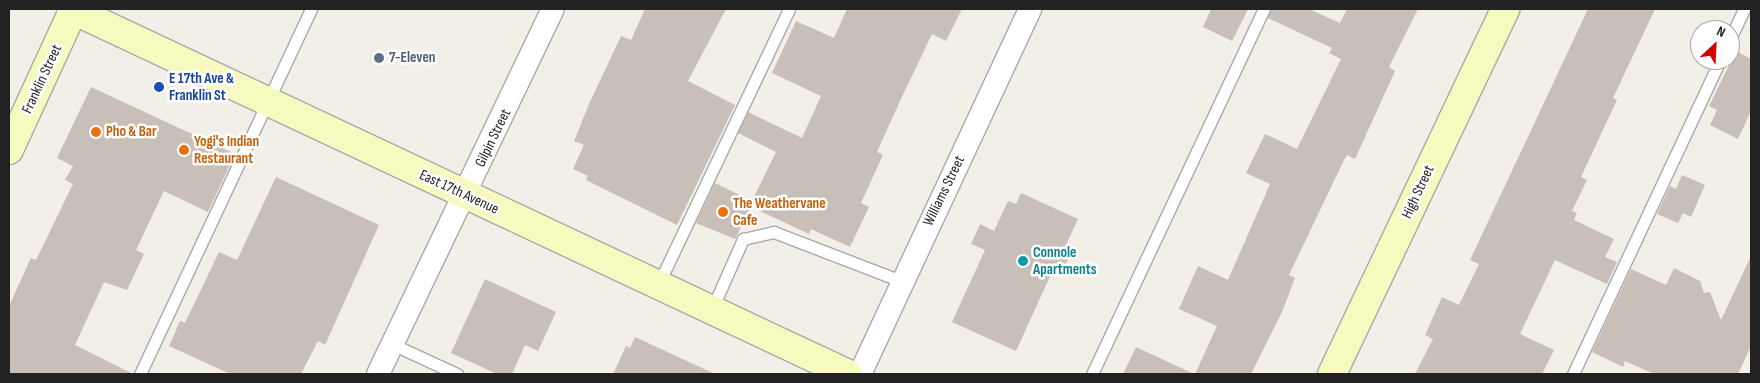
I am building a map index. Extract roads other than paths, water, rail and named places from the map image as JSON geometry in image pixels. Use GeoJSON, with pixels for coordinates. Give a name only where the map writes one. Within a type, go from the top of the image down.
{"type":"FeatureCollection","features":[{"type":"Feature","properties":{"kind":"main road","name":"East 17th Avenue"},"geometry":{"type":"LineString","coordinates":[[73,9],[848,374]]}},
{"type":"Feature","properties":{"kind":"main road","name":"Franklin Street"},"geometry":{"type":"LineString","coordinates":[[9,150],[73,9]]}},
{"type":"Feature","properties":{"kind":"main road","name":"High Street"},"geometry":{"type":"LineString","coordinates":[[1332,374],[1504,9]]}},
{"type":"Feature","properties":{"kind":"street","name":"Gilpin Street"},"geometry":{"type":"LineString","coordinates":[[378,374],[554,9]]}},
{"type":"Feature","properties":{"kind":"street","name":"Williams Street"},"geometry":{"type":"LineString","coordinates":[[860,374],[901,280],[1030,9]]}},
{"type":"Feature","properties":{"kind":"lane"},"geometry":{"type":"LineString","coordinates":[[140,374],[311,9]]}},
{"type":"Feature","properties":{"kind":"lane"},"geometry":{"type":"LineString","coordinates":[[658,285],[789,9]]}},
{"type":"Feature","properties":{"kind":"lane"},"geometry":{"type":"LineString","coordinates":[[1092,374],[1264,9]]}},
{"type":"Feature","properties":{"kind":"lane"},"geometry":{"type":"LineString","coordinates":[[1573,374],[1715,70]]}},
{"type":"Feature","properties":{"kind":"lane"},"geometry":{"type":"LineString","coordinates":[[712,309],[743,239],[774,232],[901,280]]}},
{"type":"Feature","properties":{"kind":"lane"},"geometry":{"type":"LineString","coordinates":[[392,344],[458,374]]}},
{"type":"Feature","properties":{"kind":"place","name":"7-Eleven"},"geometry":{"type":"Point","coordinates":[379,58]}},
{"type":"Feature","properties":{"kind":"place","name":"E 17th Ave & Franklin St"},"geometry":{"type":"Point","coordinates":[159,87]}},
{"type":"Feature","properties":{"kind":"place","name":"Pho & Bar"},"geometry":{"type":"Point","coordinates":[96,132]}},
{"type":"Feature","properties":{"kind":"place","name":"Yogi's Indian Restaurant"},"geometry":{"type":"Point","coordinates":[184,150]}},
{"type":"Feature","properties":{"kind":"place","name":"The Weathervane Cafe"},"geometry":{"type":"Point","coordinates":[723,212]}},
{"type":"Feature","properties":{"kind":"place","name":"Connole Apartments"},"geometry":{"type":"Point","coordinates":[1023,261]}}]}
